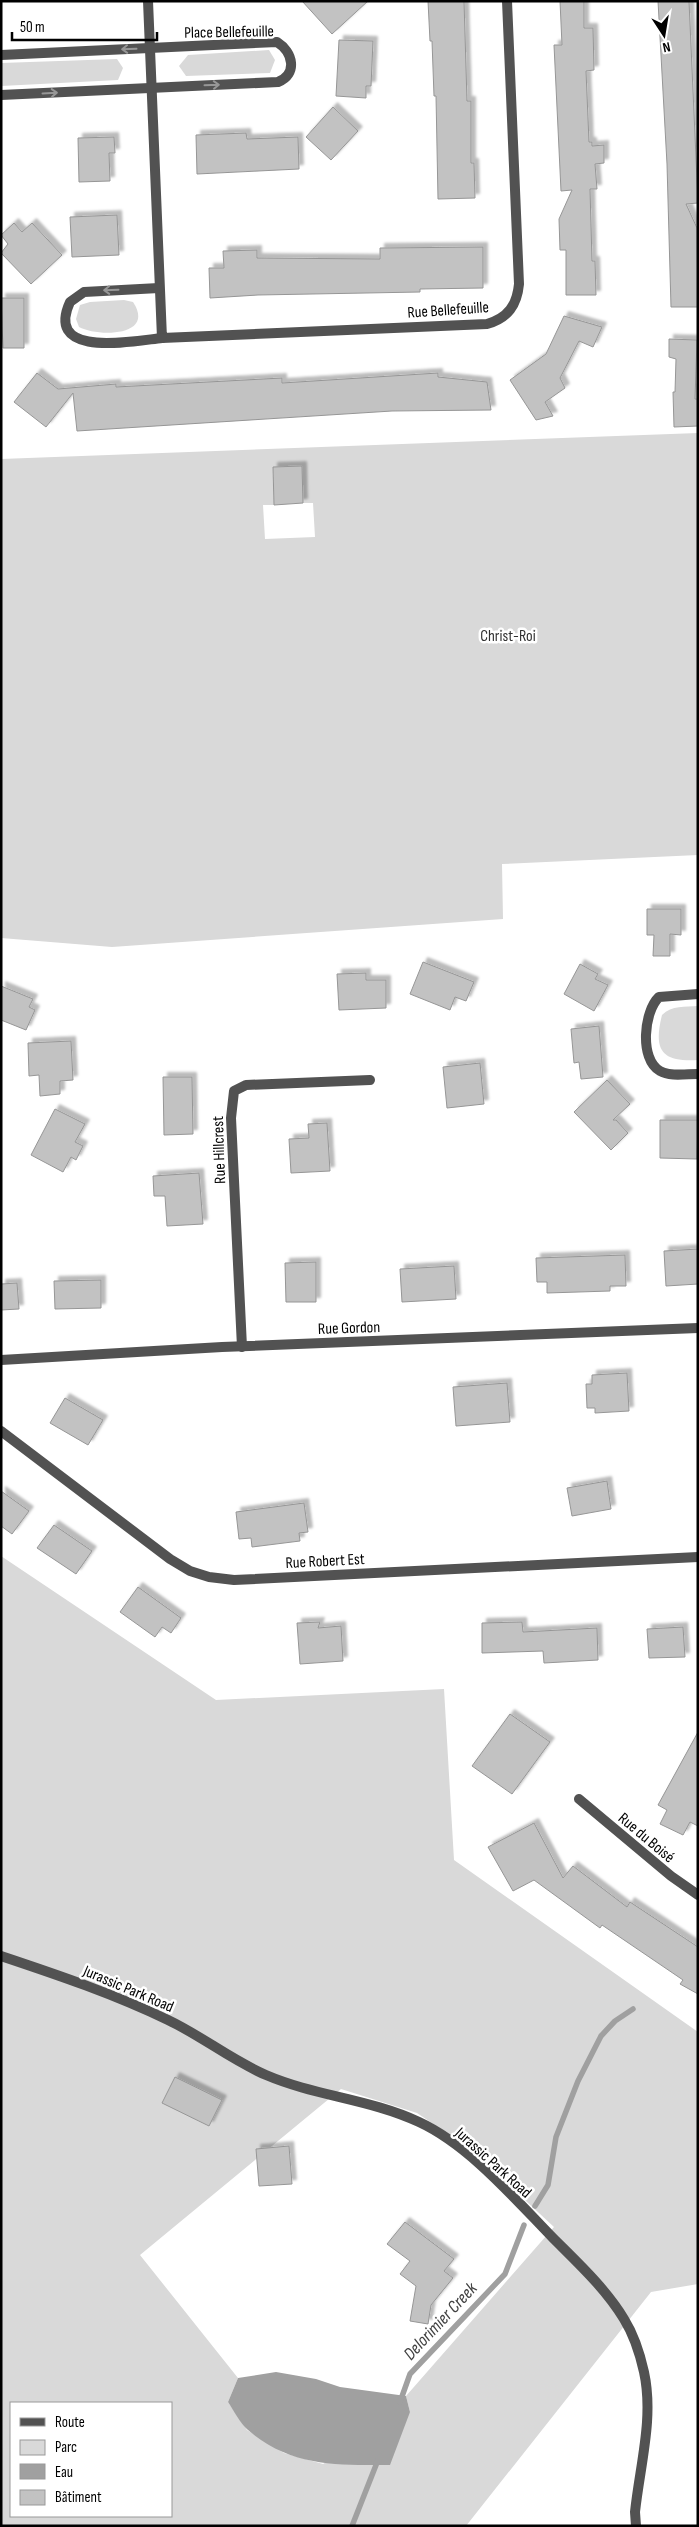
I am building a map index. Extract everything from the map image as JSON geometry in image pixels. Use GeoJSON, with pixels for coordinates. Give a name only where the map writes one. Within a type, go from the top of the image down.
{"type":"FeatureCollection","features":[{"type":"Feature","properties":{"kind":"street"},"geometry":{"type":"LineString","coordinates":[[148,1],[162,338]]}},
{"type":"Feature","properties":{"kind":"street","name":"Rue Bellefeuille"},"geometry":{"type":"LineString","coordinates":[[160,288],[84,292],[70,302],[65,320],[72,336],[87,343],[473,324],[496,321],[507,315],[515,304],[519,284],[507,1]]}},
{"type":"Feature","properties":{"kind":"street","name":"Place Bellefeuille"},"geometry":{"type":"LineString","coordinates":[[1,55],[278,42],[285,47],[292,63],[290,73],[286,79],[278,82],[1,95]]}},
{"type":"Feature","properties":{"kind":"street"},"geometry":{"type":"LineString","coordinates":[[698,994],[659,997],[651,1006],[647,1029],[649,1058],[658,1070],[670,1074],[698,1074]]}},
{"type":"Feature","properties":{"kind":"street","name":"Rue Hillcrest"},"geometry":{"type":"LineString","coordinates":[[242,1346],[231,1118],[234,1091],[246,1085],[370,1080]]}},
{"type":"Feature","properties":{"kind":"street","name":"Rue Gordon"},"geometry":{"type":"LineString","coordinates":[[1,1360],[242,1346],[698,1328]]}},
{"type":"Feature","properties":{"kind":"street","name":"Rue Robert Est"},"geometry":{"type":"LineString","coordinates":[[1,1431],[170,1559],[190,1571],[215,1578],[244,1579],[698,1557]]}},
{"type":"Feature","properties":{"kind":"street","name":"Rue du Boisé"},"geometry":{"type":"LineString","coordinates":[[579,1799],[671,1876],[698,1895]]}},
{"type":"Feature","properties":{"kind":"street","name":"Jurassic Park Road"},"geometry":{"type":"LineString","coordinates":[[1,1956],[119,1998],[170,2021],[250,2068],[287,2084],[373,2106],[420,2122],[439,2133],[474,2161],[535,2219],[602,2290],[632,2333],[641,2359],[647,2388],[647,2420],[637,2493],[636,2526]]}},
{"type":"Feature","properties":{"kind":"green space"},"geometry":{"type":"Polygon","coordinates":[[[269,50],[275,60],[270,73],[186,76],[179,66],[188,55],[269,50]]]}},
{"type":"Feature","properties":{"kind":"green space"},"geometry":{"type":"Polygon","coordinates":[[[117,59],[123,68],[118,80],[1,86],[1,63],[117,59]]]}},
{"type":"Feature","properties":{"kind":"green space"},"geometry":{"type":"Polygon","coordinates":[[[124,300],[133,302],[138,314],[137,322],[131,328],[110,333],[79,327],[76,319],[80,305],[90,302],[124,300]]]}},
{"type":"Feature","properties":{"kind":"green space","name":"Christ-Roi"},"geometry":{"type":"Polygon","coordinates":[[[698,433],[698,855],[502,864],[503,919],[112,947],[1,938],[1,459],[698,433]],[[302,466],[273,467],[274,505],[263,505],[265,539],[315,537],[313,503],[303,503],[302,466]]]}},
{"type":"Feature","properties":{"kind":"green space"},"geometry":{"type":"Polygon","coordinates":[[[698,1006],[698,1060],[676,1059],[668,1056],[660,1046],[659,1027],[662,1015],[674,1008],[698,1006]]]}},
{"type":"Feature","properties":{"kind":"green space"},"geometry":{"type":"Polygon","coordinates":[[[1,1556],[216,1700],[444,1689],[454,1860],[698,2032],[698,2284],[651,2292],[466,2526],[1,2526],[1,1556]],[[341,2089],[140,2255],[238,2378],[228,2402],[247,2430],[284,2453],[323,2464],[410,2412],[406,2396],[554,2227],[469,2148],[417,2113],[341,2089]]]}},
{"type":"Feature","properties":{"kind":"water"},"geometry":{"type":"Polygon","coordinates":[[[276,2372],[316,2379],[340,2387],[406,2396],[410,2412],[390,2465],[334,2464],[298,2457],[264,2442],[248,2430],[228,2402],[238,2378],[276,2372]]]}},
{"type":"Feature","properties":{"kind":"building"},"geometry":{"type":"Polygon","coordinates":[[[302,1],[368,1],[332,34],[302,1]]]}},
{"type":"Feature","properties":{"kind":"building"},"geometry":{"type":"Polygon","coordinates":[[[428,1],[464,1],[467,101],[471,101],[471,163],[474,163],[475,198],[438,199],[436,96],[434,96],[428,1]]]}},
{"type":"Feature","properties":{"kind":"building"},"geometry":{"type":"Polygon","coordinates":[[[560,1],[584,1],[584,28],[593,28],[594,70],[586,71],[589,142],[592,142],[592,146],[604,145],[604,163],[595,164],[597,189],[590,189],[592,261],[595,261],[596,295],[566,295],[566,250],[560,250],[559,219],[572,190],[561,191],[554,45],[562,45],[560,1]]]}},
{"type":"Feature","properties":{"kind":"building"},"geometry":{"type":"Polygon","coordinates":[[[658,1],[689,1],[698,203],[686,204],[697,228],[698,307],[671,307],[667,164],[658,1]]]}},
{"type":"Feature","properties":{"kind":"building"},"geometry":{"type":"Polygon","coordinates":[[[339,40],[373,41],[371,86],[366,86],[366,98],[336,96],[339,40]]]}},
{"type":"Feature","properties":{"kind":"building"},"geometry":{"type":"Polygon","coordinates":[[[333,107],[358,131],[331,160],[306,137],[333,107]]]}},
{"type":"Feature","properties":{"kind":"building"},"geometry":{"type":"Polygon","coordinates":[[[246,133],[247,139],[298,137],[299,169],[197,174],[196,135],[246,133]]]}},
{"type":"Feature","properties":{"kind":"building"},"geometry":{"type":"Polygon","coordinates":[[[114,137],[115,153],[109,153],[110,181],[79,182],[78,138],[114,137]]]}},
{"type":"Feature","properties":{"kind":"building"},"geometry":{"type":"Polygon","coordinates":[[[117,215],[119,255],[72,257],[70,217],[117,215]]]}},
{"type":"Feature","properties":{"kind":"building"},"geometry":{"type":"Polygon","coordinates":[[[14,223],[22,232],[32,223],[62,255],[31,284],[1,253],[8,244],[1,235],[14,223]]]}},
{"type":"Feature","properties":{"kind":"building"},"geometry":{"type":"Polygon","coordinates":[[[483,247],[483,288],[420,289],[420,292],[258,295],[210,298],[209,268],[224,268],[223,251],[257,250],[257,258],[380,259],[380,248],[483,247]]]}},
{"type":"Feature","properties":{"kind":"building"},"geometry":{"type":"Polygon","coordinates":[[[1,298],[24,298],[24,348],[3,348],[1,298]]]}},
{"type":"Feature","properties":{"kind":"building"},"geometry":{"type":"Polygon","coordinates":[[[564,316],[602,327],[593,347],[579,341],[560,378],[565,388],[545,402],[553,416],[536,420],[510,380],[546,354],[564,316]]]}},
{"type":"Feature","properties":{"kind":"building"},"geometry":{"type":"Polygon","coordinates":[[[669,339],[697,340],[695,399],[698,399],[698,426],[674,427],[673,392],[675,392],[676,359],[669,357],[669,339]]]}},
{"type":"Feature","properties":{"kind":"building"},"geometry":{"type":"Polygon","coordinates":[[[37,373],[58,389],[116,384],[116,387],[282,378],[282,383],[438,373],[438,377],[487,382],[491,410],[392,411],[77,431],[73,393],[46,427],[14,402],[37,373]]]}},
{"type":"Feature","properties":{"kind":"building"},"geometry":{"type":"Polygon","coordinates":[[[302,466],[303,503],[274,505],[273,467],[302,466]]]}},
{"type":"Feature","properties":{"kind":"building"},"geometry":{"type":"Polygon","coordinates":[[[647,909],[681,909],[681,935],[670,934],[670,956],[653,956],[654,935],[647,935],[647,909]]]}},
{"type":"Feature","properties":{"kind":"building"},"geometry":{"type":"Polygon","coordinates":[[[423,962],[474,982],[466,1001],[455,997],[450,1010],[410,994],[423,962]]]}},
{"type":"Feature","properties":{"kind":"building"},"geometry":{"type":"Polygon","coordinates":[[[580,964],[598,974],[595,979],[608,985],[594,1011],[564,994],[580,964]]]}},
{"type":"Feature","properties":{"kind":"building"},"geometry":{"type":"Polygon","coordinates":[[[366,973],[366,980],[386,980],[386,1008],[339,1010],[337,974],[366,973]]]}},
{"type":"Feature","properties":{"kind":"building"},"geometry":{"type":"Polygon","coordinates":[[[1,986],[33,999],[29,1007],[35,1010],[26,1030],[1,1020],[1,986]]]}},
{"type":"Feature","properties":{"kind":"building"},"geometry":{"type":"Polygon","coordinates":[[[599,1026],[603,1077],[581,1079],[579,1062],[574,1063],[571,1029],[599,1026]]]}},
{"type":"Feature","properties":{"kind":"building"},"geometry":{"type":"Polygon","coordinates":[[[71,1041],[73,1080],[60,1081],[60,1094],[40,1096],[39,1075],[29,1076],[28,1043],[71,1041]]]}},
{"type":"Feature","properties":{"kind":"building"},"geometry":{"type":"Polygon","coordinates":[[[480,1063],[484,1104],[447,1108],[443,1067],[480,1063]]]}},
{"type":"Feature","properties":{"kind":"building"},"geometry":{"type":"Polygon","coordinates":[[[163,1077],[192,1077],[193,1134],[164,1135],[163,1077]]]}},
{"type":"Feature","properties":{"kind":"building"},"geometry":{"type":"Polygon","coordinates":[[[607,1080],[630,1104],[613,1120],[616,1120],[628,1133],[611,1150],[574,1112],[607,1080]]]}},
{"type":"Feature","properties":{"kind":"building"},"geometry":{"type":"Polygon","coordinates":[[[55,1109],[85,1124],[75,1142],[83,1146],[76,1160],[71,1157],[63,1172],[31,1155],[55,1109]]]}},
{"type":"Feature","properties":{"kind":"building"},"geometry":{"type":"Polygon","coordinates":[[[660,1120],[698,1120],[697,1159],[660,1158],[660,1120]]]}},
{"type":"Feature","properties":{"kind":"building"},"geometry":{"type":"Polygon","coordinates":[[[327,1123],[330,1171],[291,1173],[289,1139],[309,1138],[308,1124],[327,1123]]]}},
{"type":"Feature","properties":{"kind":"building"},"geometry":{"type":"Polygon","coordinates":[[[199,1173],[203,1224],[167,1226],[165,1196],[154,1196],[153,1176],[199,1173]]]}},
{"type":"Feature","properties":{"kind":"building"},"geometry":{"type":"Polygon","coordinates":[[[698,1249],[698,1284],[666,1286],[664,1251],[698,1249]]]}},
{"type":"Feature","properties":{"kind":"building"},"geometry":{"type":"Polygon","coordinates":[[[625,1255],[626,1286],[610,1286],[610,1291],[547,1293],[547,1282],[537,1282],[536,1258],[625,1255]]]}},
{"type":"Feature","properties":{"kind":"building"},"geometry":{"type":"Polygon","coordinates":[[[316,1262],[316,1302],[286,1302],[285,1263],[316,1262]]]}},
{"type":"Feature","properties":{"kind":"building"},"geometry":{"type":"Polygon","coordinates":[[[454,1266],[456,1299],[402,1302],[400,1269],[454,1266]]]}},
{"type":"Feature","properties":{"kind":"building"},"geometry":{"type":"Polygon","coordinates":[[[101,1280],[101,1308],[55,1309],[54,1281],[101,1280]]]}},
{"type":"Feature","properties":{"kind":"building"},"geometry":{"type":"Polygon","coordinates":[[[17,1283],[19,1309],[1,1310],[1,1284],[17,1283]]]}},
{"type":"Feature","properties":{"kind":"building"},"geometry":{"type":"Polygon","coordinates":[[[627,1373],[629,1411],[595,1413],[595,1408],[587,1408],[586,1384],[592,1384],[592,1375],[627,1373]]]}},
{"type":"Feature","properties":{"kind":"building"},"geometry":{"type":"Polygon","coordinates":[[[507,1383],[510,1422],[456,1426],[453,1387],[507,1383]]]}},
{"type":"Feature","properties":{"kind":"building"},"geometry":{"type":"Polygon","coordinates":[[[65,1398],[103,1420],[88,1445],[50,1423],[65,1398]]]}},
{"type":"Feature","properties":{"kind":"building"},"geometry":{"type":"Polygon","coordinates":[[[607,1481],[611,1509],[572,1516],[567,1488],[607,1481]]]}},
{"type":"Feature","properties":{"kind":"building"},"geometry":{"type":"Polygon","coordinates":[[[1,1491],[29,1511],[12,1534],[1,1526],[1,1491]]]}},
{"type":"Feature","properties":{"kind":"building"},"geometry":{"type":"Polygon","coordinates":[[[304,1503],[308,1532],[299,1533],[300,1541],[252,1547],[251,1538],[239,1539],[236,1512],[304,1503]]]}},
{"type":"Feature","properties":{"kind":"building"},"geometry":{"type":"Polygon","coordinates":[[[54,1525],[92,1551],[76,1574],[37,1548],[54,1525]]]}},
{"type":"Feature","properties":{"kind":"building"},"geometry":{"type":"Polygon","coordinates":[[[138,1587],[181,1618],[171,1633],[162,1627],[155,1637],[120,1612],[138,1587]]]}},
{"type":"Feature","properties":{"kind":"building"},"geometry":{"type":"Polygon","coordinates":[[[320,1622],[318,1628],[341,1626],[343,1661],[300,1664],[297,1623],[320,1622]]]}},
{"type":"Feature","properties":{"kind":"building"},"geometry":{"type":"Polygon","coordinates":[[[522,1622],[523,1632],[597,1628],[598,1660],[544,1663],[543,1651],[482,1653],[482,1623],[522,1622]]]}},
{"type":"Feature","properties":{"kind":"building"},"geometry":{"type":"Polygon","coordinates":[[[683,1627],[685,1657],[649,1658],[647,1629],[683,1627]]]}},
{"type":"Feature","properties":{"kind":"building"},"geometry":{"type":"Polygon","coordinates":[[[510,1714],[550,1742],[512,1794],[472,1766],[510,1714]]]}},
{"type":"Feature","properties":{"kind":"building"},"geometry":{"type":"Polygon","coordinates":[[[698,1732],[698,1826],[690,1822],[683,1835],[660,1824],[667,1810],[658,1805],[698,1732]]]}},
{"type":"Feature","properties":{"kind":"building"},"geometry":{"type":"Polygon","coordinates":[[[534,1823],[563,1878],[573,1866],[627,1907],[630,1902],[698,1947],[698,1994],[680,1984],[683,1980],[602,1925],[600,1928],[534,1880],[513,1891],[488,1847],[534,1823]]]}},
{"type":"Feature","properties":{"kind":"building"},"geometry":{"type":"Polygon","coordinates":[[[175,2077],[222,2100],[209,2126],[162,2103],[175,2077]]]}},
{"type":"Feature","properties":{"kind":"building"},"geometry":{"type":"Polygon","coordinates":[[[289,2146],[292,2184],[259,2186],[256,2149],[289,2146]]]}},
{"type":"Feature","properties":{"kind":"building"},"geometry":{"type":"Polygon","coordinates":[[[405,2222],[454,2259],[444,2271],[453,2278],[431,2305],[428,2324],[410,2321],[416,2286],[400,2274],[410,2261],[387,2244],[405,2222]]]}},
{"type":"Feature","properties":{"kind":"waterway","name":"Delorimier Creek"},"geometry":{"type":"LineString","coordinates":[[535,2206],[548,2185],[556,2137],[578,2081],[601,2036],[615,2021],[633,2009]]}},
{"type":"Feature","properties":{"kind":"waterway","name":"Delorimier Creek"},"geometry":{"type":"LineString","coordinates":[[400,2402],[410,2374],[505,2274],[524,2225]]}},
{"type":"Feature","properties":{"kind":"waterway","name":"Delorimier Creek"},"geometry":{"type":"LineString","coordinates":[[352,2526],[378,2460]]}}]}
